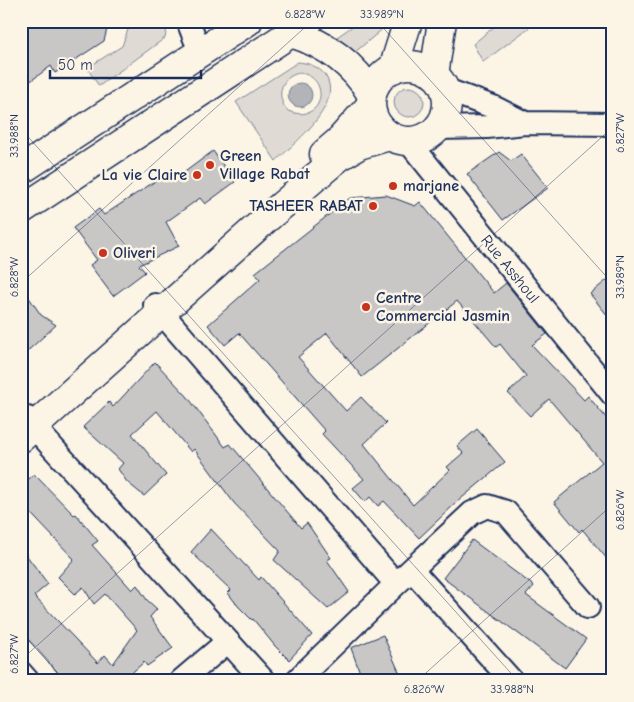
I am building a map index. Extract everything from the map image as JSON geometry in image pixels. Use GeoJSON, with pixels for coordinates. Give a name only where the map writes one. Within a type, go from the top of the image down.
{"type":"FeatureCollection","features":[{"type":"Feature","properties":{"kind":"main road"},"geometry":{"type":"LineString","coordinates":[[392,69],[408,21]]}},
{"type":"Feature","properties":{"kind":"main road"},"geometry":{"type":"LineString","coordinates":[[26,426],[158,310],[339,157],[359,145],[399,138],[419,140],[429,136],[438,128],[445,116],[447,102],[439,82],[442,21]]}},
{"type":"Feature","properties":{"kind":"main road"},"geometry":{"type":"LineString","coordinates":[[21,170],[244,24],[259,54]]}},
{"type":"Feature","properties":{"kind":"main road"},"geometry":{"type":"LineString","coordinates":[[21,210],[300,27],[315,42],[338,55],[363,80],[372,100],[376,122],[399,138]]}},
{"type":"Feature","properties":{"kind":"main road"},"geometry":{"type":"LineString","coordinates":[[158,310],[338,142],[372,100],[376,85],[383,76],[392,69],[406,66],[421,68],[439,82]]}},
{"type":"Feature","properties":{"kind":"street"},"geometry":{"type":"LineString","coordinates":[[188,21],[202,51]]}},
{"type":"Feature","properties":{"kind":"street"},"geometry":{"type":"LineString","coordinates":[[439,82],[525,123]]}},
{"type":"Feature","properties":{"kind":"street"},"geometry":{"type":"LineString","coordinates":[[438,128],[487,127],[525,123],[613,124]]}},
{"type":"Feature","properties":{"kind":"street","name":"Rue Asshoul"},"geometry":{"type":"LineString","coordinates":[[399,138],[613,395]]}},
{"type":"Feature","properties":{"kind":"street"},"geometry":{"type":"LineString","coordinates":[[158,310],[404,577],[512,681]]}},
{"type":"Feature","properties":{"kind":"street"},"geometry":{"type":"LineString","coordinates":[[26,426],[264,681]]}},
{"type":"Feature","properties":{"kind":"street"},"geometry":{"type":"LineString","coordinates":[[305,678],[404,577],[472,513],[487,506],[506,512],[588,607]]}},
{"type":"Feature","properties":{"kind":"street"},"geometry":{"type":"LineString","coordinates":[[181,681],[227,642]]}},
{"type":"Feature","properties":{"kind":"street"},"geometry":{"type":"LineString","coordinates":[[21,673],[28,681]]}},
{"type":"Feature","properties":{"kind":"shaded area"},"geometry":{"type":"Polygon","coordinates":[[[131,21],[163,21],[167,28],[165,38],[99,86],[87,68],[122,46],[131,21]]]}},
{"type":"Feature","properties":{"kind":"shaded area"},"geometry":{"type":"Polygon","coordinates":[[[360,21],[392,21],[354,53],[337,37],[360,21]]]}},
{"type":"Feature","properties":{"kind":"shaded area"},"geometry":{"type":"Polygon","coordinates":[[[501,21],[538,21],[483,62],[473,44],[501,21]]]}},
{"type":"Feature","properties":{"kind":"shaded area"},"geometry":{"type":"Polygon","coordinates":[[[298,62],[309,64],[319,69],[325,75],[329,86],[328,98],[315,122],[276,161],[236,102],[298,62]],[[299,73],[287,79],[284,83],[281,94],[284,106],[288,111],[301,114],[310,112],[317,106],[320,90],[316,82],[309,76],[299,73]]]}},
{"type":"Feature","properties":{"kind":"shaded area"},"geometry":{"type":"Polygon","coordinates":[[[300,83],[309,86],[312,95],[309,104],[300,107],[291,104],[288,95],[291,86],[300,83]]]}},
{"type":"Feature","properties":{"kind":"shaded area"},"geometry":{"type":"Polygon","coordinates":[[[409,87],[415,88],[423,96],[423,108],[415,116],[409,117],[403,116],[395,108],[394,102],[395,96],[403,88],[409,87]]]}},
{"type":"Feature","properties":{"kind":"building"},"geometry":{"type":"Polygon","coordinates":[[[26,21],[109,21],[104,41],[55,73],[51,66],[21,88],[21,29],[26,21]]]}},
{"type":"Feature","properties":{"kind":"building"},"geometry":{"type":"Polygon","coordinates":[[[213,151],[235,182],[205,204],[200,198],[166,222],[179,246],[139,265],[145,272],[113,296],[90,265],[97,260],[73,228],[99,209],[104,215],[169,172],[174,180],[213,151]]]}},
{"type":"Feature","properties":{"kind":"building"},"geometry":{"type":"Polygon","coordinates":[[[499,152],[511,161],[521,154],[548,188],[503,220],[467,174],[499,152]]]}},
{"type":"Feature","properties":{"kind":"building"},"geometry":{"type":"Polygon","coordinates":[[[386,195],[415,206],[420,202],[494,293],[506,283],[547,334],[532,345],[584,400],[588,396],[613,426],[613,566],[582,529],[579,532],[554,502],[602,462],[549,399],[530,416],[508,393],[526,376],[500,344],[496,347],[457,301],[362,377],[327,333],[298,357],[346,411],[361,397],[386,423],[364,444],[413,505],[450,470],[447,467],[463,453],[457,446],[477,429],[505,462],[457,502],[419,538],[384,501],[378,506],[370,497],[365,502],[353,488],[364,479],[322,434],[325,431],[239,333],[225,345],[208,325],[260,279],[255,273],[350,198],[386,195]]]}},
{"type":"Feature","properties":{"kind":"building"},"geometry":{"type":"Polygon","coordinates":[[[613,275],[613,322],[590,294],[613,275]]]}},
{"type":"Feature","properties":{"kind":"building"},"geometry":{"type":"Polygon","coordinates":[[[21,286],[41,315],[56,325],[21,357],[21,286]]]}},
{"type":"Feature","properties":{"kind":"building"},"geometry":{"type":"Polygon","coordinates":[[[155,362],[187,396],[225,447],[230,444],[301,528],[307,523],[331,558],[327,560],[349,592],[328,609],[274,560],[280,551],[234,503],[194,449],[191,452],[157,411],[132,434],[166,475],[144,496],[127,482],[118,469],[123,463],[83,427],[109,402],[113,407],[155,362]]]}},
{"type":"Feature","properties":{"kind":"building"},"geometry":{"type":"Polygon","coordinates":[[[34,474],[74,515],[76,514],[98,541],[92,545],[132,590],[137,585],[147,600],[157,609],[150,617],[173,648],[147,666],[144,662],[126,678],[128,681],[65,681],[21,631],[21,548],[48,584],[34,596],[98,663],[105,655],[113,664],[137,630],[105,594],[94,604],[83,587],[75,594],[58,577],[74,559],[21,503],[21,487],[34,474]]]}},
{"type":"Feature","properties":{"kind":"building"},"geometry":{"type":"Polygon","coordinates":[[[211,529],[259,580],[261,577],[312,635],[289,660],[253,619],[238,606],[228,593],[231,590],[191,552],[211,529]]]}},
{"type":"Feature","properties":{"kind":"building"},"geometry":{"type":"Polygon","coordinates":[[[472,540],[534,586],[526,595],[586,639],[565,668],[443,578],[472,540]]]}},
{"type":"Feature","properties":{"kind":"building"},"geometry":{"type":"Polygon","coordinates":[[[383,635],[403,681],[363,681],[351,648],[383,635]]]}},
{"type":"Feature","properties":{"kind":"place","name":"Green Village Rabat"},"geometry":{"type":"Point","coordinates":[210,165]}},
{"type":"Feature","properties":{"kind":"place","name":"La vie Claire"},"geometry":{"type":"Point","coordinates":[197,175]}},
{"type":"Feature","properties":{"kind":"place","name":"marjane"},"geometry":{"type":"Point","coordinates":[393,186]}},
{"type":"Feature","properties":{"kind":"place","name":"TASHEER RABAT"},"geometry":{"type":"Point","coordinates":[373,206]}},
{"type":"Feature","properties":{"kind":"place","name":"Oliveri"},"geometry":{"type":"Point","coordinates":[103,253]}},
{"type":"Feature","properties":{"kind":"place","name":"Centre Commercial Jasmin"},"geometry":{"type":"Point","coordinates":[366,307]}}]}
